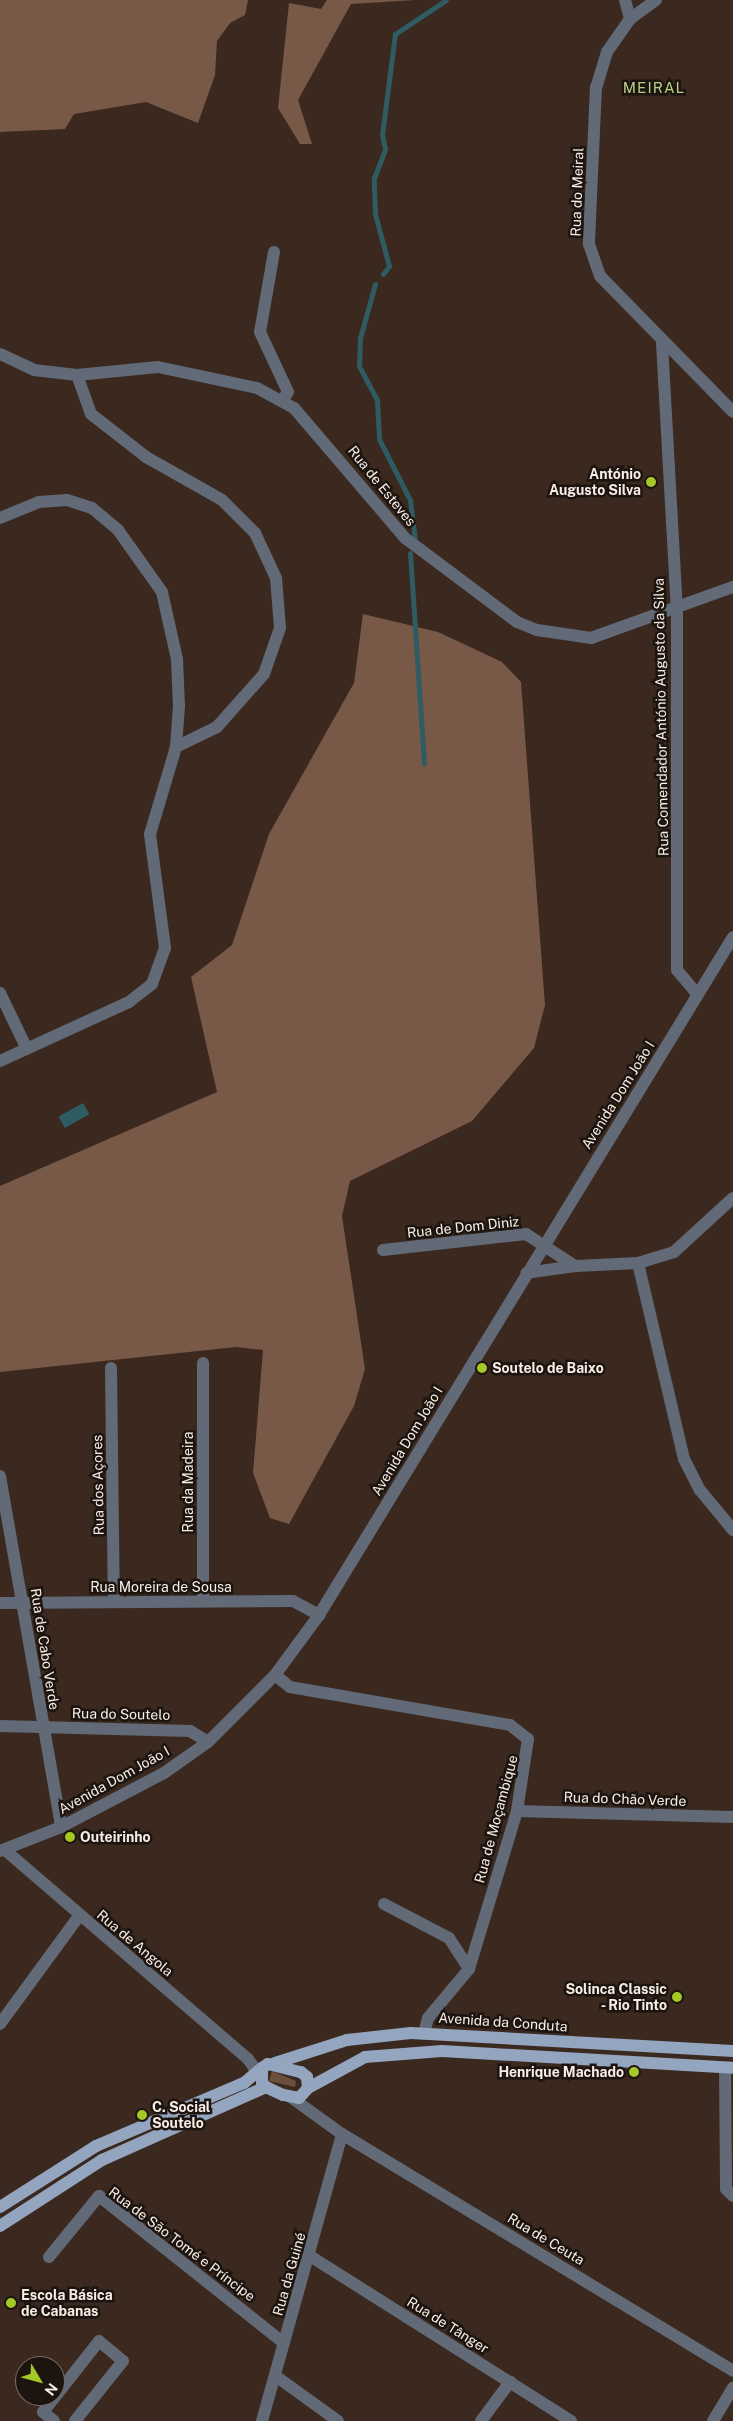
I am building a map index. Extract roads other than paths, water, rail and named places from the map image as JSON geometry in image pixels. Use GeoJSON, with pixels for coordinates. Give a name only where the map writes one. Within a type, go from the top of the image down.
{"type":"FeatureCollection","features":[{"type":"Feature","properties":{"kind":"main road","name":"Avenida da Conduta"},"geometry":{"type":"LineString","coordinates":[[264,2069],[347,2040],[424,2033],[733,2050]]}},
{"type":"Feature","properties":{"kind":"main road"},"geometry":{"type":"LineString","coordinates":[[0,2226],[102,2160],[266,2087],[301,2093],[365,2058],[433,2051],[729,2068]]}},
{"type":"Feature","properties":{"kind":"main road"},"geometry":{"type":"LineString","coordinates":[[0,2206],[96,2146],[244,2083],[264,2069],[301,2072],[307,2077],[301,2093]]}},
{"type":"Feature","properties":{"kind":"main road","name":"Rua de Angola"},"geometry":{"type":"LineString","coordinates":[[264,2069],[266,2087]]}},
{"type":"Feature","properties":{"kind":"street"},"geometry":{"type":"LineString","coordinates":[[625,0],[630,19]]}},
{"type":"Feature","properties":{"kind":"street","name":"Rua do Meiral"},"geometry":{"type":"LineString","coordinates":[[656,0],[630,19],[607,52],[596,87],[590,244],[600,276],[662,343],[733,412]]}},
{"type":"Feature","properties":{"kind":"street"},"geometry":{"type":"LineString","coordinates":[[274,252],[260,332],[288,392],[282,401]]}},
{"type":"Feature","properties":{"kind":"street","name":"Rua Comendador António Augusto da Silva"},"geometry":{"type":"LineString","coordinates":[[662,343],[677,609],[677,970],[697,994]]}},
{"type":"Feature","properties":{"kind":"street","name":"Rua de Esteves"},"geometry":{"type":"LineString","coordinates":[[0,354],[34,370],[77,374],[158,367],[257,388],[282,401],[321,435],[405,538],[516,622],[591,638],[677,609],[733,587]]}},
{"type":"Feature","properties":{"kind":"street"},"geometry":{"type":"LineString","coordinates":[[77,374],[91,414],[146,457],[222,500],[255,533],[276,578],[280,628],[264,674],[217,727],[176,747]]}},
{"type":"Feature","properties":{"kind":"street"},"geometry":{"type":"LineString","coordinates":[[0,518],[39,502],[67,500],[92,508],[118,530],[162,592],[176,659],[176,747],[150,834],[165,948],[152,984],[129,1002],[0,1061]]}},
{"type":"Feature","properties":{"kind":"street","name":"Avenida Dom João I"},"geometry":{"type":"LineString","coordinates":[[2,1850],[61,1827],[164,1773],[208,1742],[275,1675],[319,1615],[733,937]]}},
{"type":"Feature","properties":{"kind":"street"},"geometry":{"type":"LineString","coordinates":[[0,993],[27,1049]]}},
{"type":"Feature","properties":{"kind":"street"},"geometry":{"type":"LineString","coordinates":[[526,1274],[575,1266],[638,1263],[674,1252],[733,1198]]}},
{"type":"Feature","properties":{"kind":"street","name":"Rua de Dom Diniz"},"geometry":{"type":"LineString","coordinates":[[383,1250],[526,1234],[542,1247],[575,1266]]}},
{"type":"Feature","properties":{"kind":"street"},"geometry":{"type":"LineString","coordinates":[[638,1263],[684,1459],[700,1490],[733,1530]]}},
{"type":"Feature","properties":{"kind":"street","name":"Rua da Madeira"},"geometry":{"type":"LineString","coordinates":[[203,1363],[203,1601]]}},
{"type":"Feature","properties":{"kind":"street","name":"Rua dos Açores"},"geometry":{"type":"LineString","coordinates":[[111,1368],[114,1602]]}},
{"type":"Feature","properties":{"kind":"street","name":"Rua de Cabo Verde"},"geometry":{"type":"LineString","coordinates":[[0,1476],[23,1603],[42,1727],[61,1827]]}},
{"type":"Feature","properties":{"kind":"street","name":"Rua Moreira de Sousa"},"geometry":{"type":"LineString","coordinates":[[0,1603],[293,1601],[319,1615]]}},
{"type":"Feature","properties":{"kind":"street","name":"Rua de Moçambique"},"geometry":{"type":"LineString","coordinates":[[275,1675],[290,1687],[515,1728],[528,1739],[530,1750],[517,1811],[469,1969],[428,2018],[424,2033]]}},
{"type":"Feature","properties":{"kind":"street","name":"Rua do Soutelo"},"geometry":{"type":"LineString","coordinates":[[0,1726],[190,1730],[208,1742]]}},
{"type":"Feature","properties":{"kind":"street","name":"Rua do Chão Verde"},"geometry":{"type":"LineString","coordinates":[[517,1811],[733,1817]]}},
{"type":"Feature","properties":{"kind":"street","name":"Rua de Angola"},"geometry":{"type":"LineString","coordinates":[[2,1850],[248,2059],[264,2069]]}},
{"type":"Feature","properties":{"kind":"street"},"geometry":{"type":"LineString","coordinates":[[384,1904],[449,1938],[469,1969]]}},
{"type":"Feature","properties":{"kind":"street"},"geometry":{"type":"LineString","coordinates":[[0,2024],[79,1916]]}},
{"type":"Feature","properties":{"kind":"street"},"geometry":{"type":"LineString","coordinates":[[244,2083],[250,2072],[248,2059]]}},
{"type":"Feature","properties":{"kind":"street"},"geometry":{"type":"LineString","coordinates":[[729,2068],[726,2189],[733,2196]]}},
{"type":"Feature","properties":{"kind":"street"},"geometry":{"type":"LineString","coordinates":[[301,2093],[309,2108],[342,2134]]}},
{"type":"Feature","properties":{"kind":"street","name":"Rua da Guiné"},"geometry":{"type":"LineString","coordinates":[[262,2421],[277,2377],[284,2342],[310,2256],[342,2134]]}},
{"type":"Feature","properties":{"kind":"street","name":"Rua de Ceuta"},"geometry":{"type":"LineString","coordinates":[[342,2134],[733,2371]]}},
{"type":"Feature","properties":{"kind":"street","name":"Rua de São Tomé e Príncipe"},"geometry":{"type":"LineString","coordinates":[[49,2257],[99,2196],[284,2342]]}},
{"type":"Feature","properties":{"kind":"street","name":"Rua de Tânger"},"geometry":{"type":"LineString","coordinates":[[310,2256],[571,2421]]}},
{"type":"Feature","properties":{"kind":"street"},"geometry":{"type":"LineString","coordinates":[[54,2421],[42,2412],[98,2341],[123,2361],[75,2421]]}},
{"type":"Feature","properties":{"kind":"street"},"geometry":{"type":"LineString","coordinates":[[277,2377],[338,2421]]}},
{"type":"Feature","properties":{"kind":"street"},"geometry":{"type":"LineString","coordinates":[[481,2421],[510,2382]]}},
{"type":"Feature","properties":{"kind":"street"},"geometry":{"type":"LineString","coordinates":[[713,2421],[733,2388]]}},
{"type":"Feature","properties":{"kind":"water"},"geometry":{"type":"Polygon","coordinates":[[[83,1103],[89,1114],[65,1128],[59,1117],[83,1103]]]}},
{"type":"Feature","properties":{"kind":"waterway"},"geometry":{"type":"LineString","coordinates":[[383,274],[389,266],[375,214],[374,178],[385,149],[382,135],[395,34],[446,0]]}},
{"type":"Feature","properties":{"kind":"waterway"},"geometry":{"type":"LineString","coordinates":[[375,284],[360,338],[359,366],[377,400],[379,439],[410,500],[415,538]]}},
{"type":"Feature","properties":{"kind":"waterway"},"geometry":{"type":"LineString","coordinates":[[410,553],[424,764]]}},
{"type":"Feature","properties":{"kind":"place","name":"António Augusto Silva"},"geometry":{"type":"Point","coordinates":[651,482]}},
{"type":"Feature","properties":{"kind":"place","name":"Soutelo de Baixo"},"geometry":{"type":"Point","coordinates":[482,1368]}},
{"type":"Feature","properties":{"kind":"place","name":"Outeirinho"},"geometry":{"type":"Point","coordinates":[70,1837]}},
{"type":"Feature","properties":{"kind":"place","name":"Solinca Classic - Rio Tinto"},"geometry":{"type":"Point","coordinates":[677,1997]}},
{"type":"Feature","properties":{"kind":"place","name":"Henrique Machado"},"geometry":{"type":"Point","coordinates":[634,2072]}},
{"type":"Feature","properties":{"kind":"place","name":"C. Social Soutelo"},"geometry":{"type":"Point","coordinates":[142,2115]}},
{"type":"Feature","properties":{"kind":"place","name":"Escola Básica de Cabanas"},"geometry":{"type":"Point","coordinates":[11,2303]}},
{"type":"Feature","properties":{"kind":"district","name":"MEIRAL"},"geometry":{"type":"Point","coordinates":[654,88]}}]}
